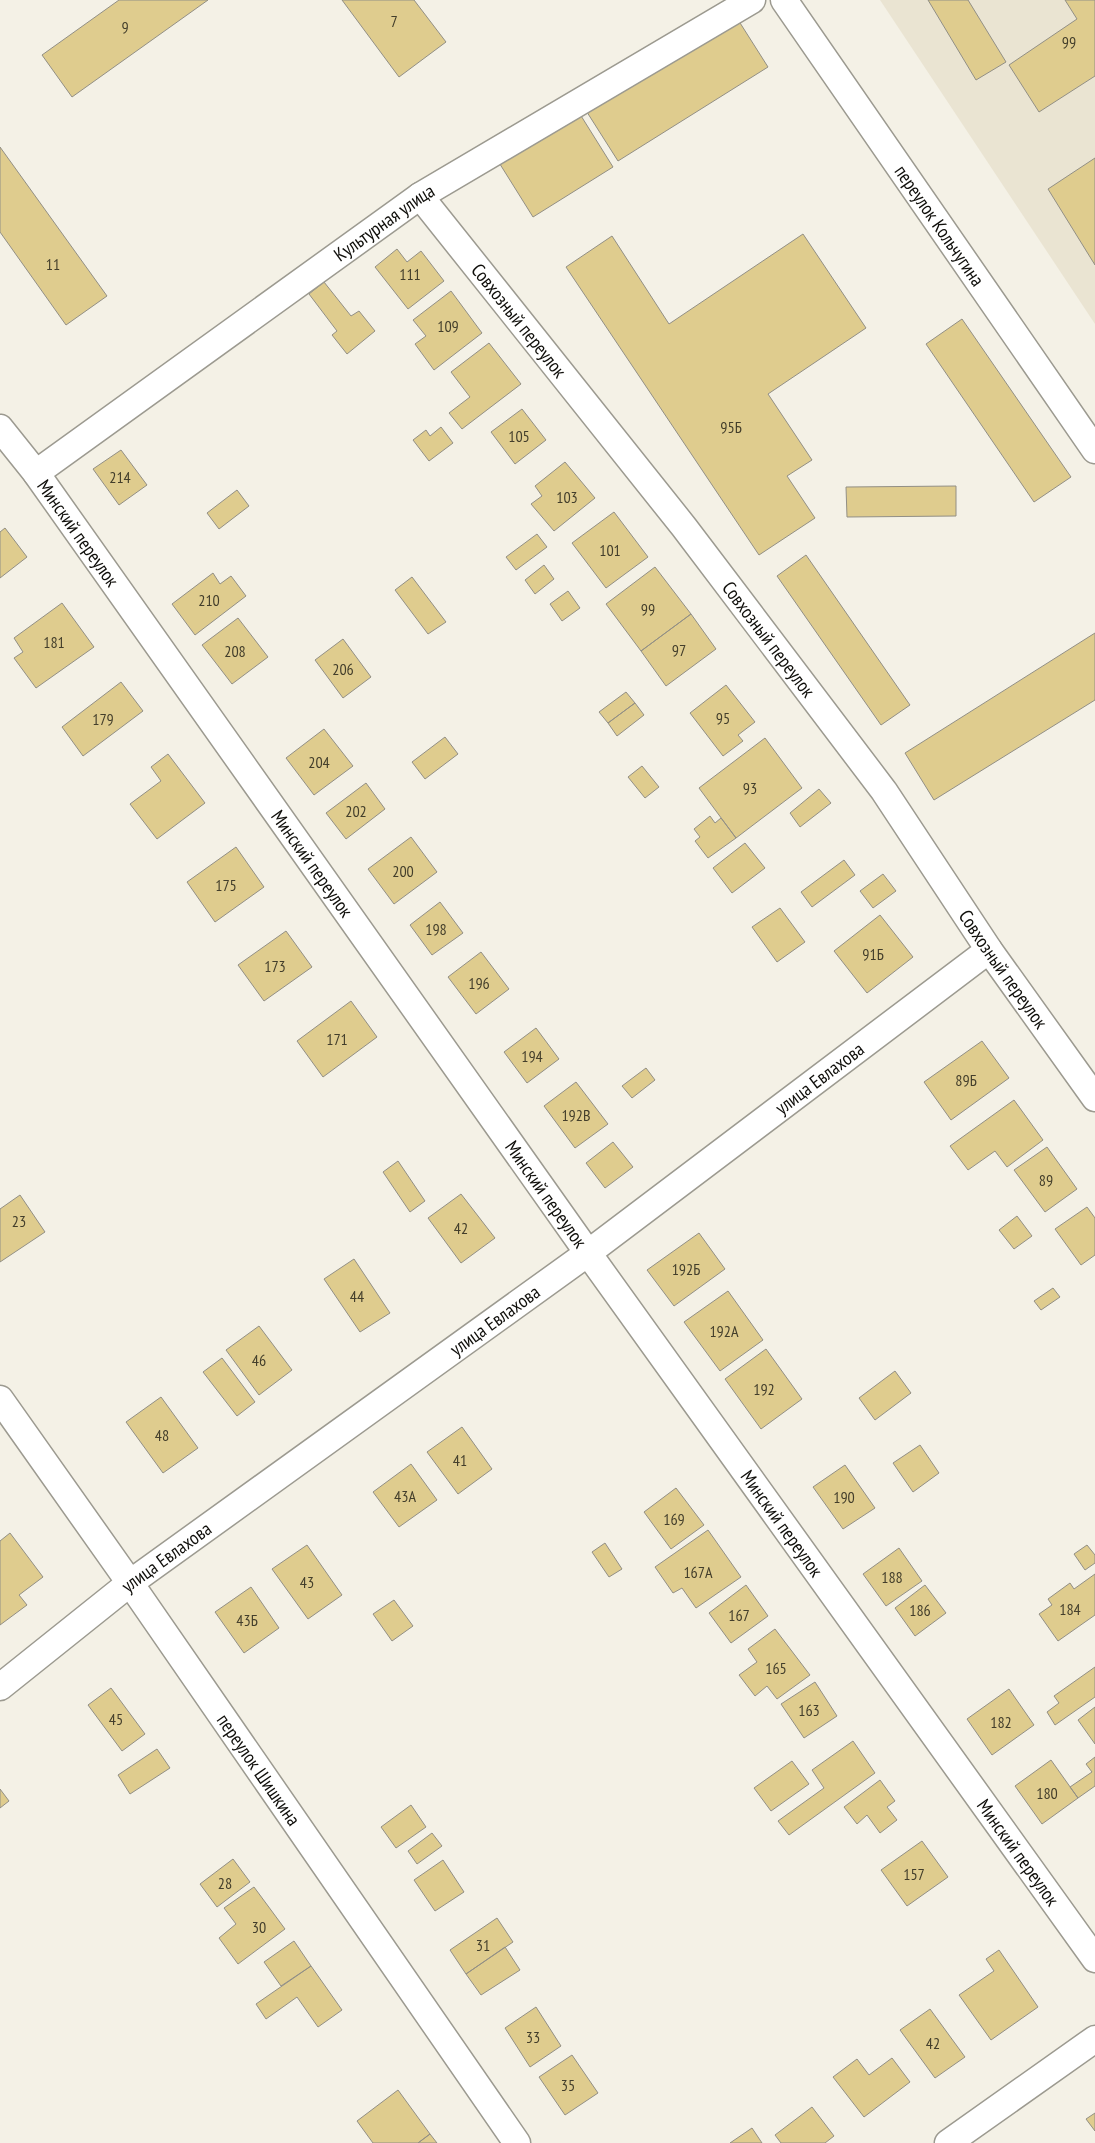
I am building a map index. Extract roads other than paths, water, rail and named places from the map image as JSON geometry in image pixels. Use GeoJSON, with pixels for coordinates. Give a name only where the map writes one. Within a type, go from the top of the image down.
{"type":"FeatureCollection","features":[{"type":"Feature","properties":{"kind":"street","name":"Культурная улица"},"geometry":{"type":"LineString","coordinates":[[36,473],[420,196],[752,0]]}},
{"type":"Feature","properties":{"kind":"street","name":"переулок Кольчугина"},"geometry":{"type":"LineString","coordinates":[[784,0],[1095,450]]}},
{"type":"Feature","properties":{"kind":"street","name":"Совхозный переулок"},"geometry":{"type":"LineString","coordinates":[[420,196],[684,527],[884,791],[989,950],[1095,1098]]}},
{"type":"Feature","properties":{"kind":"street","name":"Минский переулок"},"geometry":{"type":"LineString","coordinates":[[0,428],[36,473],[588,1253],[1095,1959]]}},
{"type":"Feature","properties":{"kind":"street","name":"улица Евлахова"},"geometry":{"type":"LineString","coordinates":[[0,1686],[130,1583],[588,1253],[989,950]]}},
{"type":"Feature","properties":{"kind":"street","name":"переулок Шишкина"},"geometry":{"type":"LineString","coordinates":[[0,1399],[130,1583],[517,2143]]}},
{"type":"Feature","properties":{"kind":"street"},"geometry":{"type":"LineString","coordinates":[[948,2143],[1095,2039]]}}]}
